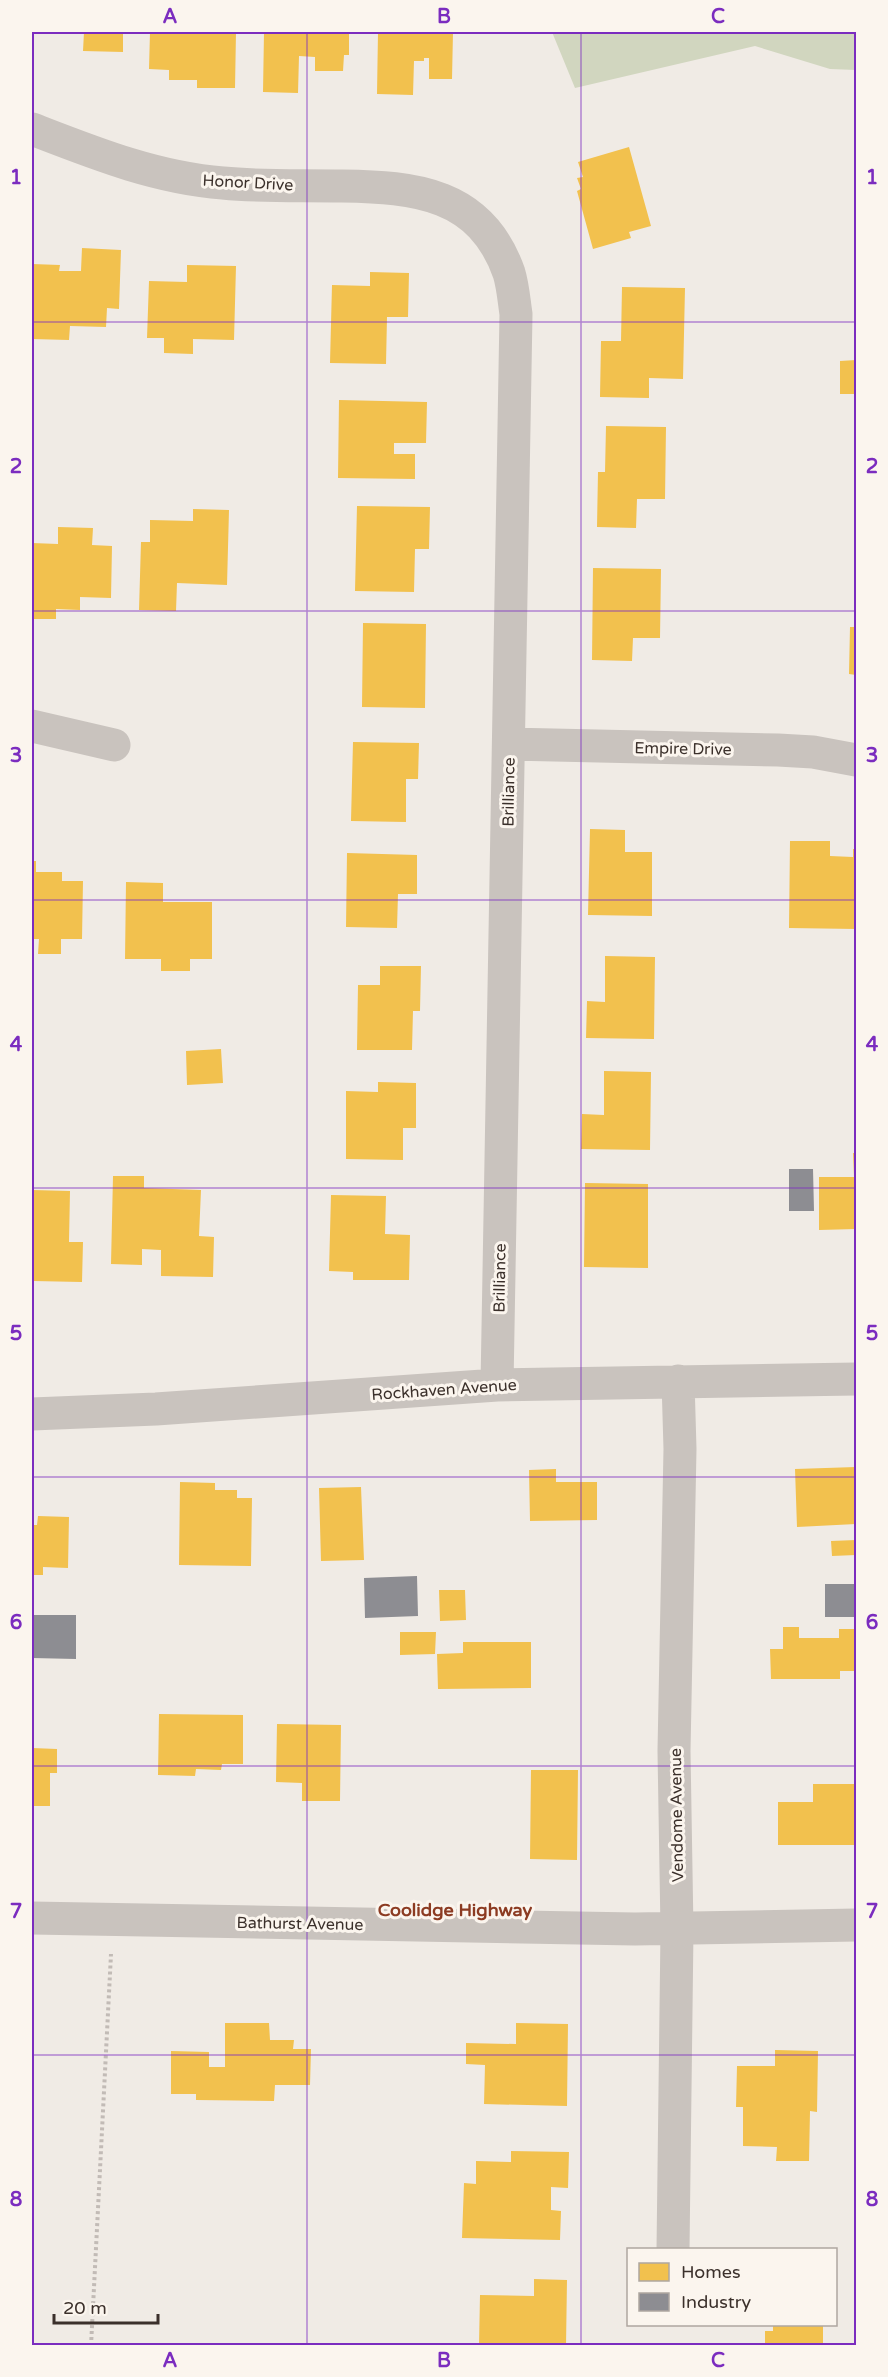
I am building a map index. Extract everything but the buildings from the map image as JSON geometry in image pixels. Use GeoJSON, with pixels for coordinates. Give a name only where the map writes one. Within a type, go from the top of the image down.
{"type":"FeatureCollection","features":[{"type":"Feature","properties":{"kind":"street","name":"Honor Drive"},"geometry":{"type":"LineString","coordinates":[[32,129],[127,165],[178,178],[224,183],[407,189],[447,201],[467,214]]}},
{"type":"Feature","properties":{"kind":"street","name":"Brilliance"},"geometry":{"type":"LineString","coordinates":[[467,214],[483,228],[497,246],[510,275],[516,314],[497,1384]]}},
{"type":"Feature","properties":{"kind":"street"},"geometry":{"type":"LineString","coordinates":[[32,726],[114,745]]}},
{"type":"Feature","properties":{"kind":"street","name":"Empire Drive"},"geometry":{"type":"LineString","coordinates":[[508,744],[778,750],[813,752],[856,760]]}},
{"type":"Feature","properties":{"kind":"street","name":"Rockhaven Avenue"},"geometry":{"type":"LineString","coordinates":[[32,1414],[156,1409],[497,1384],[856,1379]]}},
{"type":"Feature","properties":{"kind":"street","name":"Vendome Avenue"},"geometry":{"type":"LineString","coordinates":[[673,2248],[677,1929],[674,1751],[680,1449],[678,1381]]}},
{"type":"Feature","properties":{"kind":"street","name":"Bathurst Avenue"},"geometry":{"type":"LineString","coordinates":[[32,1918],[677,1929],[856,1925]]}},
{"type":"Feature","properties":{"kind":"path"},"geometry":{"type":"LineString","coordinates":[[91,2346],[110,1982]]}},
{"type":"Feature","properties":{"kind":"green space"},"geometry":{"type":"Polygon","coordinates":[[[552,32],[856,32],[856,70],[830,69],[755,46],[575,88],[552,32]]]}},
{"type":"Feature","properties":{"kind":"district","name":"Coolidge Highway"},"geometry":{"type":"Point","coordinates":[455,1910]}}]}
